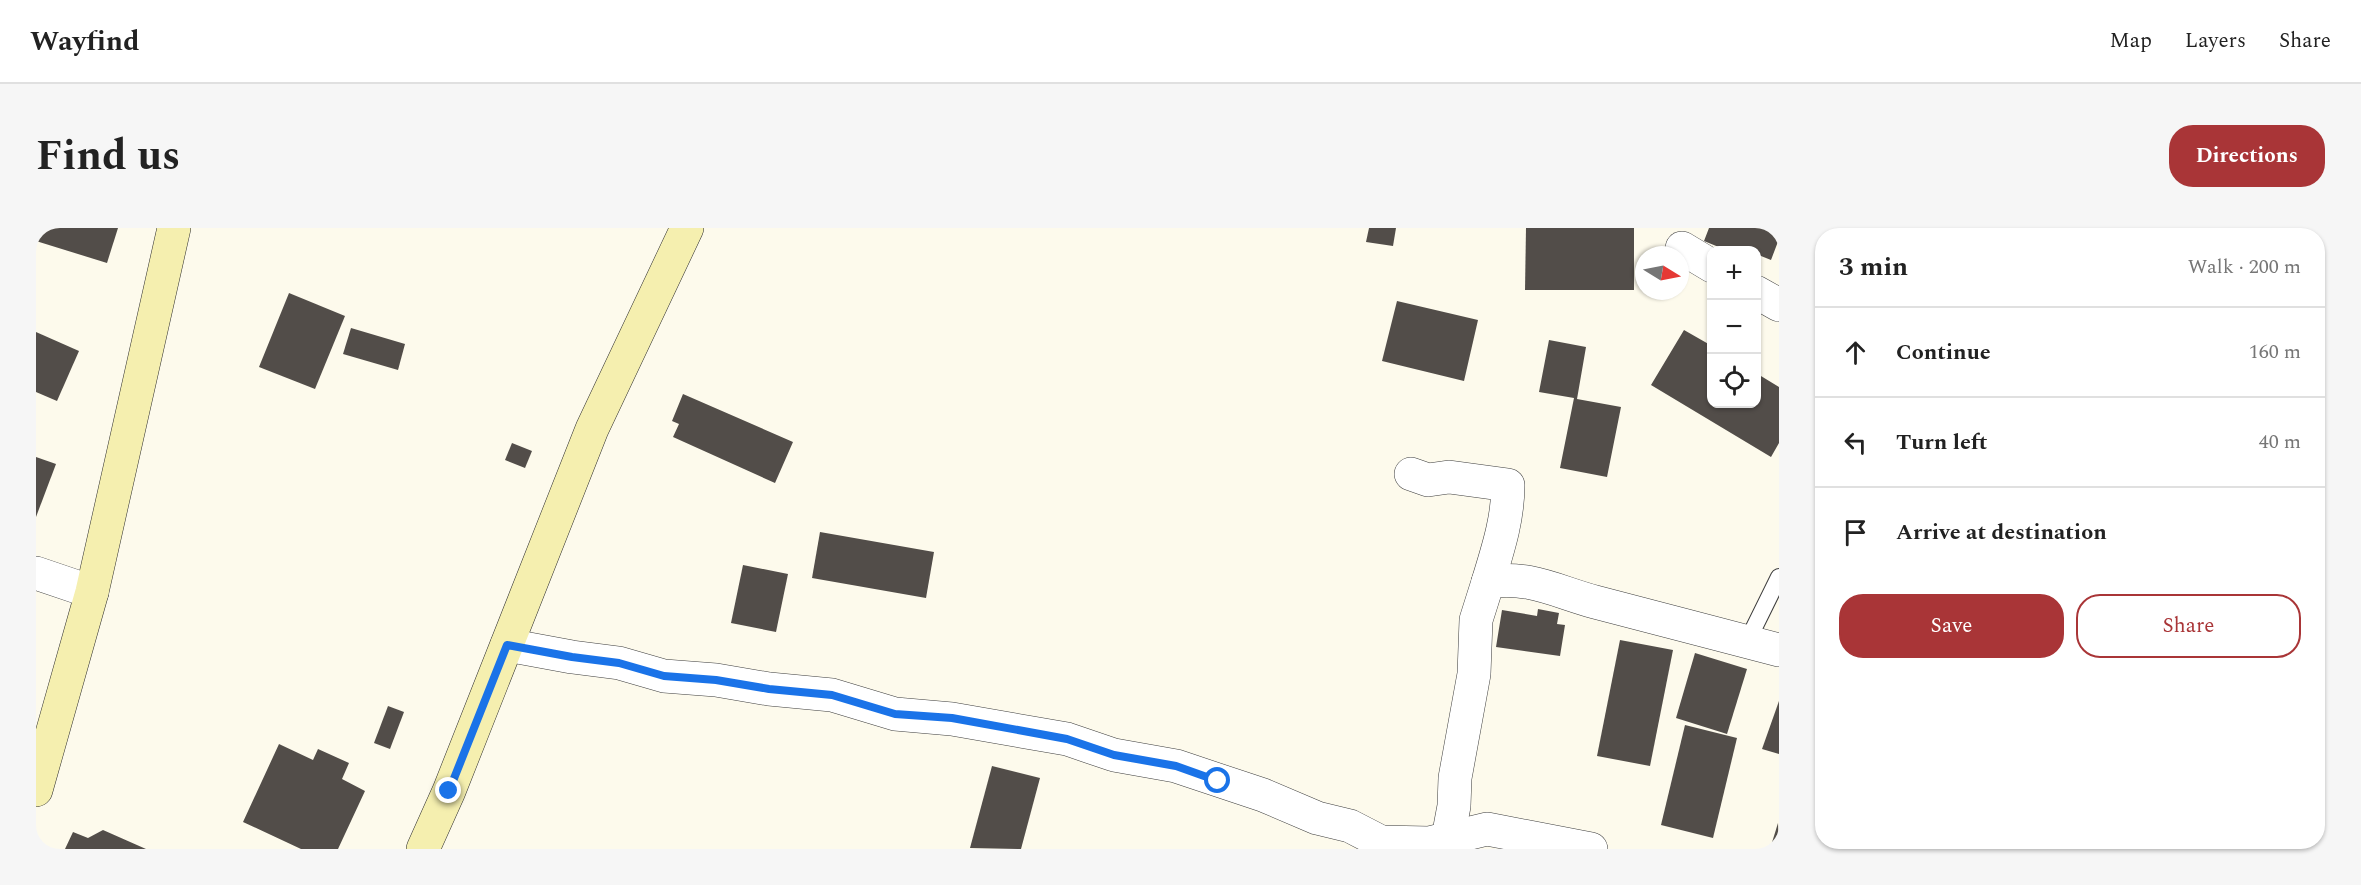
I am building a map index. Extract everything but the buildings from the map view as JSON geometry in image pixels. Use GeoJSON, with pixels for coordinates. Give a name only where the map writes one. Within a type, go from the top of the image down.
{"type":"FeatureCollection","features":[{"type":"Feature","properties":{"kind":"street"},"geometry":{"type":"LineString","coordinates":[[36,790],[92,592],[174,228]]}},
{"type":"Feature","properties":{"kind":"street"},"geometry":{"type":"LineString","coordinates":[[423,849],[449,791],[592,429],[687,228]]}},
{"type":"Feature","properties":{"kind":"street"},"geometry":{"type":"LineString","coordinates":[[1689,252],[1707,263]]}},
{"type":"Feature","properties":{"kind":"street"},"geometry":{"type":"LineString","coordinates":[[1761,295],[1779,306]]}},
{"type":"Feature","properties":{"kind":"street"},"geometry":{"type":"LineString","coordinates":[[1411,474],[1428,480],[1449,477],[1508,485],[1508,505],[1503,532],[1476,620],[1474,674],[1455,778],[1454,806],[1448,838]]}},
{"type":"Feature","properties":{"kind":"street"},"geometry":{"type":"LineString","coordinates":[[36,573],[92,592]]}},
{"type":"Feature","properties":{"kind":"street"},"geometry":{"type":"LineString","coordinates":[[1488,582],[1508,578],[1540,584],[1592,601],[1779,650]]}},
{"type":"Feature","properties":{"kind":"street"},"geometry":{"type":"LineString","coordinates":[[507,645],[619,663],[664,676],[716,680],[769,689],[832,695],[895,714],[952,718],[1067,739],[1114,755],[1176,766],[1263,795],[1317,818],[1350,826],[1382,842],[1429,843],[1487,829],[1591,849]]}},
{"type":"Feature","properties":{"kind":"lane"},"geometry":{"type":"LineString","coordinates":[[1748,642],[1779,577]]}},
{"type":"Feature","properties":{"kind":"route"},"geometry":{"type":"LineString","coordinates":[[449,791],[507,645],[619,663],[664,676],[716,680],[769,689],[832,695],[895,714],[952,718],[1067,739],[1114,755],[1176,766],[1218,781]]}}]}
